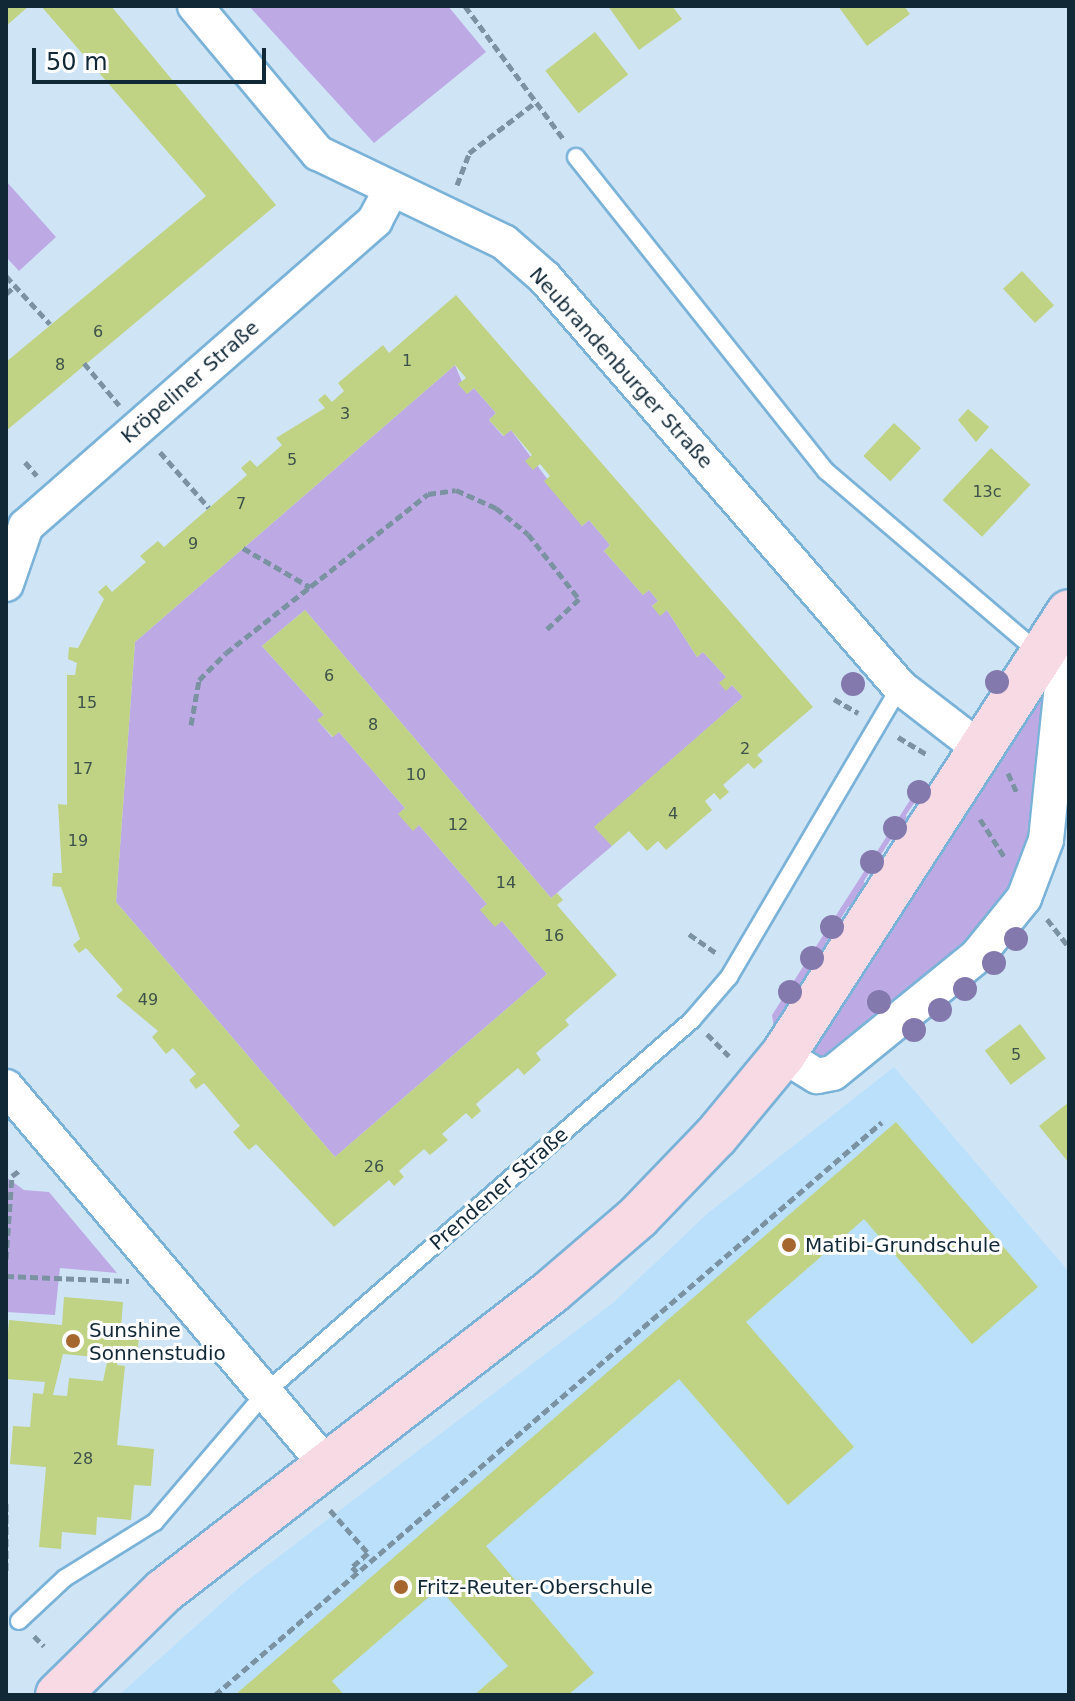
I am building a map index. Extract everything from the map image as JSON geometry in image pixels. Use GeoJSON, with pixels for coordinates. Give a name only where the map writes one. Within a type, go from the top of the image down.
{"type":"FeatureCollection","features":[{"type":"Feature","properties":{"kind":"main road"},"geometry":{"type":"LineString","coordinates":[[58,1695],[164,1591],[638,1217],[783,1055],[978,747],[1069,612]]}},
{"type":"Feature","properties":{"kind":"street","name":"Neubrandenburger Straße"},"geometry":{"type":"LineString","coordinates":[[195,6],[318,153],[504,242],[545,278],[900,687],[978,747]]}},
{"type":"Feature","properties":{"kind":"street","name":"Kröpeliner Straße"},"geometry":{"type":"LineString","coordinates":[[6,584],[26,526],[375,220],[391,190]]}},
{"type":"Feature","properties":{"kind":"street"},"geometry":{"type":"LineString","coordinates":[[783,1055],[817,1076],[833,1073],[977,956],[1027,894],[1046,840],[1063,675],[1041,655]]}},
{"type":"Feature","properties":{"kind":"street"},"geometry":{"type":"LineString","coordinates":[[6,1087],[326,1464]]}},
{"type":"Feature","properties":{"kind":"lane"},"geometry":{"type":"LineString","coordinates":[[576,157],[826,471],[1041,655]]}},
{"type":"Feature","properties":{"kind":"lane","name":"Prendener Straße"},"geometry":{"type":"LineString","coordinates":[[19,1621],[65,1578],[155,1522],[266,1392],[692,1020],[735,966],[900,687]]}},
{"type":"Feature","properties":{"kind":"path"},"geometry":{"type":"LineString","coordinates":[[465,6],[576,157]]}},
{"type":"Feature","properties":{"kind":"path"},"geometry":{"type":"LineString","coordinates":[[446,212],[469,153],[536,102]]}},
{"type":"Feature","properties":{"kind":"path"},"geometry":{"type":"LineString","coordinates":[[6,276],[50,324]]}},
{"type":"Feature","properties":{"kind":"path"},"geometry":{"type":"LineString","coordinates":[[6,294],[15,286]]}},
{"type":"Feature","properties":{"kind":"path"},"geometry":{"type":"LineString","coordinates":[[84,363],[209,508]]}},
{"type":"Feature","properties":{"kind":"path"},"geometry":{"type":"LineString","coordinates":[[191,725],[199,680],[270,613],[311,588],[396,513],[428,494],[456,490],[496,508],[528,534],[579,599],[547,629]]}},
{"type":"Feature","properties":{"kind":"path"},"geometry":{"type":"LineString","coordinates":[[243,548],[255,561],[311,588]]}},
{"type":"Feature","properties":{"kind":"path"},"geometry":{"type":"LineString","coordinates":[[978,747],[1005,767],[1019,806]]}},
{"type":"Feature","properties":{"kind":"path"},"geometry":{"type":"LineString","coordinates":[[977,815],[1027,894]]}},
{"type":"Feature","properties":{"kind":"path"},"geometry":{"type":"LineString","coordinates":[[689,934],[735,966]]}},
{"type":"Feature","properties":{"kind":"path"},"geometry":{"type":"LineString","coordinates":[[1060,936],[1069,947]]}},
{"type":"Feature","properties":{"kind":"path"},"geometry":{"type":"LineString","coordinates":[[215,1695],[882,1122]]}},
{"type":"Feature","properties":{"kind":"path"},"geometry":{"type":"LineString","coordinates":[[6,1259],[12,1176],[20,1170]]}},
{"type":"Feature","properties":{"kind":"path"},"geometry":{"type":"LineString","coordinates":[[6,1276],[132,1281]]}},
{"type":"Feature","properties":{"kind":"path"},"geometry":{"type":"LineString","coordinates":[[6,1503],[6,1572]]}},
{"type":"Feature","properties":{"kind":"path"},"geometry":{"type":"LineString","coordinates":[[330,1510],[368,1553],[352,1567],[357,1572]]}},
{"type":"Feature","properties":{"kind":"shaded area"},"geometry":{"type":"Polygon","coordinates":[[[249,6],[448,6],[486,52],[374,143],[249,6]]]}},
{"type":"Feature","properties":{"kind":"shaded area"},"geometry":{"type":"Polygon","coordinates":[[[6,181],[56,237],[19,271],[6,257],[6,181]]]}},
{"type":"Feature","properties":{"kind":"shaded area"},"geometry":{"type":"Polygon","coordinates":[[[455,365],[467,394],[474,388],[496,413],[489,420],[503,436],[511,430],[582,526],[589,520],[610,545],[604,551],[643,595],[649,590],[658,601],[652,606],[660,615],[667,610],[697,657],[703,652],[726,677],[726,690],[732,685],[743,697],[595,827],[612,846],[551,898],[305,610],[262,646],[324,715],[318,721],[332,737],[339,732],[405,808],[399,814],[413,830],[419,825],[487,904],[480,910],[502,921],[547,974],[335,1157],[116,902],[135,642],[455,365]]]}},
{"type":"Feature","properties":{"kind":"shaded area"},"geometry":{"type":"Polygon","coordinates":[[[1046,676],[1039,817],[1009,891],[961,952],[821,1065],[806,1050],[1046,676]]]}},
{"type":"Feature","properties":{"kind":"shaded area"},"geometry":{"type":"Polygon","coordinates":[[[919,786],[931,793],[919,796],[906,815],[909,828],[891,839],[864,881],[866,895],[848,907],[825,944],[827,957],[808,971],[775,1035],[772,1015],[919,786]]]}},
{"type":"Feature","properties":{"kind":"shaded area"},"geometry":{"type":"Polygon","coordinates":[[[894,1067],[1069,1272],[1069,1695],[119,1695],[244,1583],[614,1302],[708,1213],[894,1067]]]}},
{"type":"Feature","properties":{"kind":"shaded area"},"geometry":{"type":"Polygon","coordinates":[[[6,1177],[24,1190],[49,1192],[117,1273],[60,1268],[55,1315],[6,1312],[6,1177]]]}},
{"type":"Feature","properties":{"kind":"building"},"geometry":{"type":"Polygon","coordinates":[[[6,6],[29,6],[6,26],[6,6]]]}},
{"type":"Feature","properties":{"kind":"building"},"geometry":{"type":"Polygon","coordinates":[[[41,6],[111,6],[276,205],[6,431],[6,362],[206,196],[41,6]]]}},
{"type":"Feature","properties":{"kind":"building"},"geometry":{"type":"Polygon","coordinates":[[[608,6],[672,6],[682,19],[639,50],[608,6]]]}},
{"type":"Feature","properties":{"kind":"building"},"geometry":{"type":"Polygon","coordinates":[[[838,6],[904,6],[910,14],[867,46],[838,6]]]}},
{"type":"Feature","properties":{"kind":"building"},"geometry":{"type":"Polygon","coordinates":[[[595,32],[628,75],[579,113],[545,71],[595,32]]]}},
{"type":"Feature","properties":{"kind":"building"},"geometry":{"type":"Polygon","coordinates":[[[1022,271],[1054,305],[1035,323],[1003,289],[1022,271]]]}},
{"type":"Feature","properties":{"kind":"building"},"geometry":{"type":"Polygon","coordinates":[[[456,295],[813,707],[757,755],[763,761],[754,769],[748,763],[723,785],[729,792],[720,800],[714,793],[705,801],[712,810],[666,850],[658,841],[647,851],[629,831],[612,846],[594,827],[743,697],[732,685],[726,691],[719,683],[726,677],[703,652],[697,657],[667,610],[660,616],[652,606],[658,601],[649,590],[643,595],[604,551],[610,545],[589,520],[582,526],[544,481],[550,476],[540,464],[533,470],[525,461],[532,455],[511,430],[504,436],[489,420],[496,413],[474,388],[467,394],[458,384],[466,378],[455,365],[135,642],[116,902],[335,1157],[547,974],[502,921],[495,927],[480,910],[487,904],[419,825],[413,831],[398,814],[405,808],[339,732],[333,737],[317,720],[324,715],[262,646],[305,610],[551,898],[557,893],[563,900],[557,905],[617,975],[565,1020],[569,1025],[536,1053],[541,1060],[524,1075],[518,1068],[476,1104],[481,1111],[472,1119],[466,1113],[442,1134],[448,1140],[430,1155],[424,1149],[399,1171],[404,1177],[394,1186],[389,1180],[334,1227],[256,1144],[249,1150],[233,1132],[240,1126],[204,1083],[196,1089],[189,1080],[196,1074],[173,1048],[166,1054],[152,1037],[158,1031],[116,996],[123,990],[86,948],[79,953],[73,945],[80,939],[61,887],[52,886],[53,873],[62,873],[58,804],[67,805],[67,675],[75,675],[77,663],[68,659],[69,647],[78,648],[104,599],[98,592],[106,585],[112,592],[146,562],[140,556],[158,541],[164,547],[247,475],[241,468],[250,460],[257,467],[282,445],[276,438],[325,408],[318,400],[325,394],[332,402],[344,391],[338,383],[383,345],[389,353],[456,295]]]}},
{"type":"Feature","properties":{"kind":"building"},"geometry":{"type":"Polygon","coordinates":[[[968,409],[989,427],[976,442],[958,420],[968,409]]]}},
{"type":"Feature","properties":{"kind":"building"},"geometry":{"type":"Polygon","coordinates":[[[894,423],[921,448],[890,481],[863,456],[894,423]]]}},
{"type":"Feature","properties":{"kind":"building"},"geometry":{"type":"Polygon","coordinates":[[[991,448],[1030,485],[982,537],[943,500],[991,448]]]}},
{"type":"Feature","properties":{"kind":"building"},"geometry":{"type":"Polygon","coordinates":[[[1020,1024],[1046,1058],[1011,1085],[985,1050],[1020,1024]]]}},
{"type":"Feature","properties":{"kind":"building"},"geometry":{"type":"Polygon","coordinates":[[[1069,1102],[1069,1163],[1039,1126],[1069,1102]]]}},
{"type":"Feature","properties":{"kind":"building"},"geometry":{"type":"Polygon","coordinates":[[[896,1122],[1038,1287],[972,1344],[864,1219],[746,1322],[854,1447],[788,1505],[679,1379],[486,1546],[594,1673],[568,1695],[474,1695],[508,1666],[439,1588],[332,1681],[344,1695],[235,1695],[896,1122]]]}},
{"type":"Feature","properties":{"kind":"building"},"geometry":{"type":"Polygon","coordinates":[[[64,1297],[123,1302],[121,1327],[140,1329],[137,1355],[117,1353],[117,1365],[125,1366],[117,1445],[154,1449],[151,1486],[134,1485],[131,1520],[97,1517],[96,1535],[62,1532],[61,1549],[39,1547],[46,1467],[10,1464],[13,1426],[30,1427],[33,1393],[43,1394],[45,1382],[6,1379],[6,1360],[9,1320],[62,1325],[64,1297]],[[63,1354],[53,1395],[67,1396],[69,1378],[103,1381],[108,1358],[63,1354]]]}},
{"type":"Feature","properties":{"kind":"place","name":"Matibi-Grundschule"},"geometry":{"type":"Point","coordinates":[789,1245]}},
{"type":"Feature","properties":{"kind":"place","name":"Sunshine Sonnenstudio"},"geometry":{"type":"Point","coordinates":[73,1341]}},
{"type":"Feature","properties":{"kind":"place","name":"Fritz-Reuter-Oberschule"},"geometry":{"type":"Point","coordinates":[401,1587]}}]}
